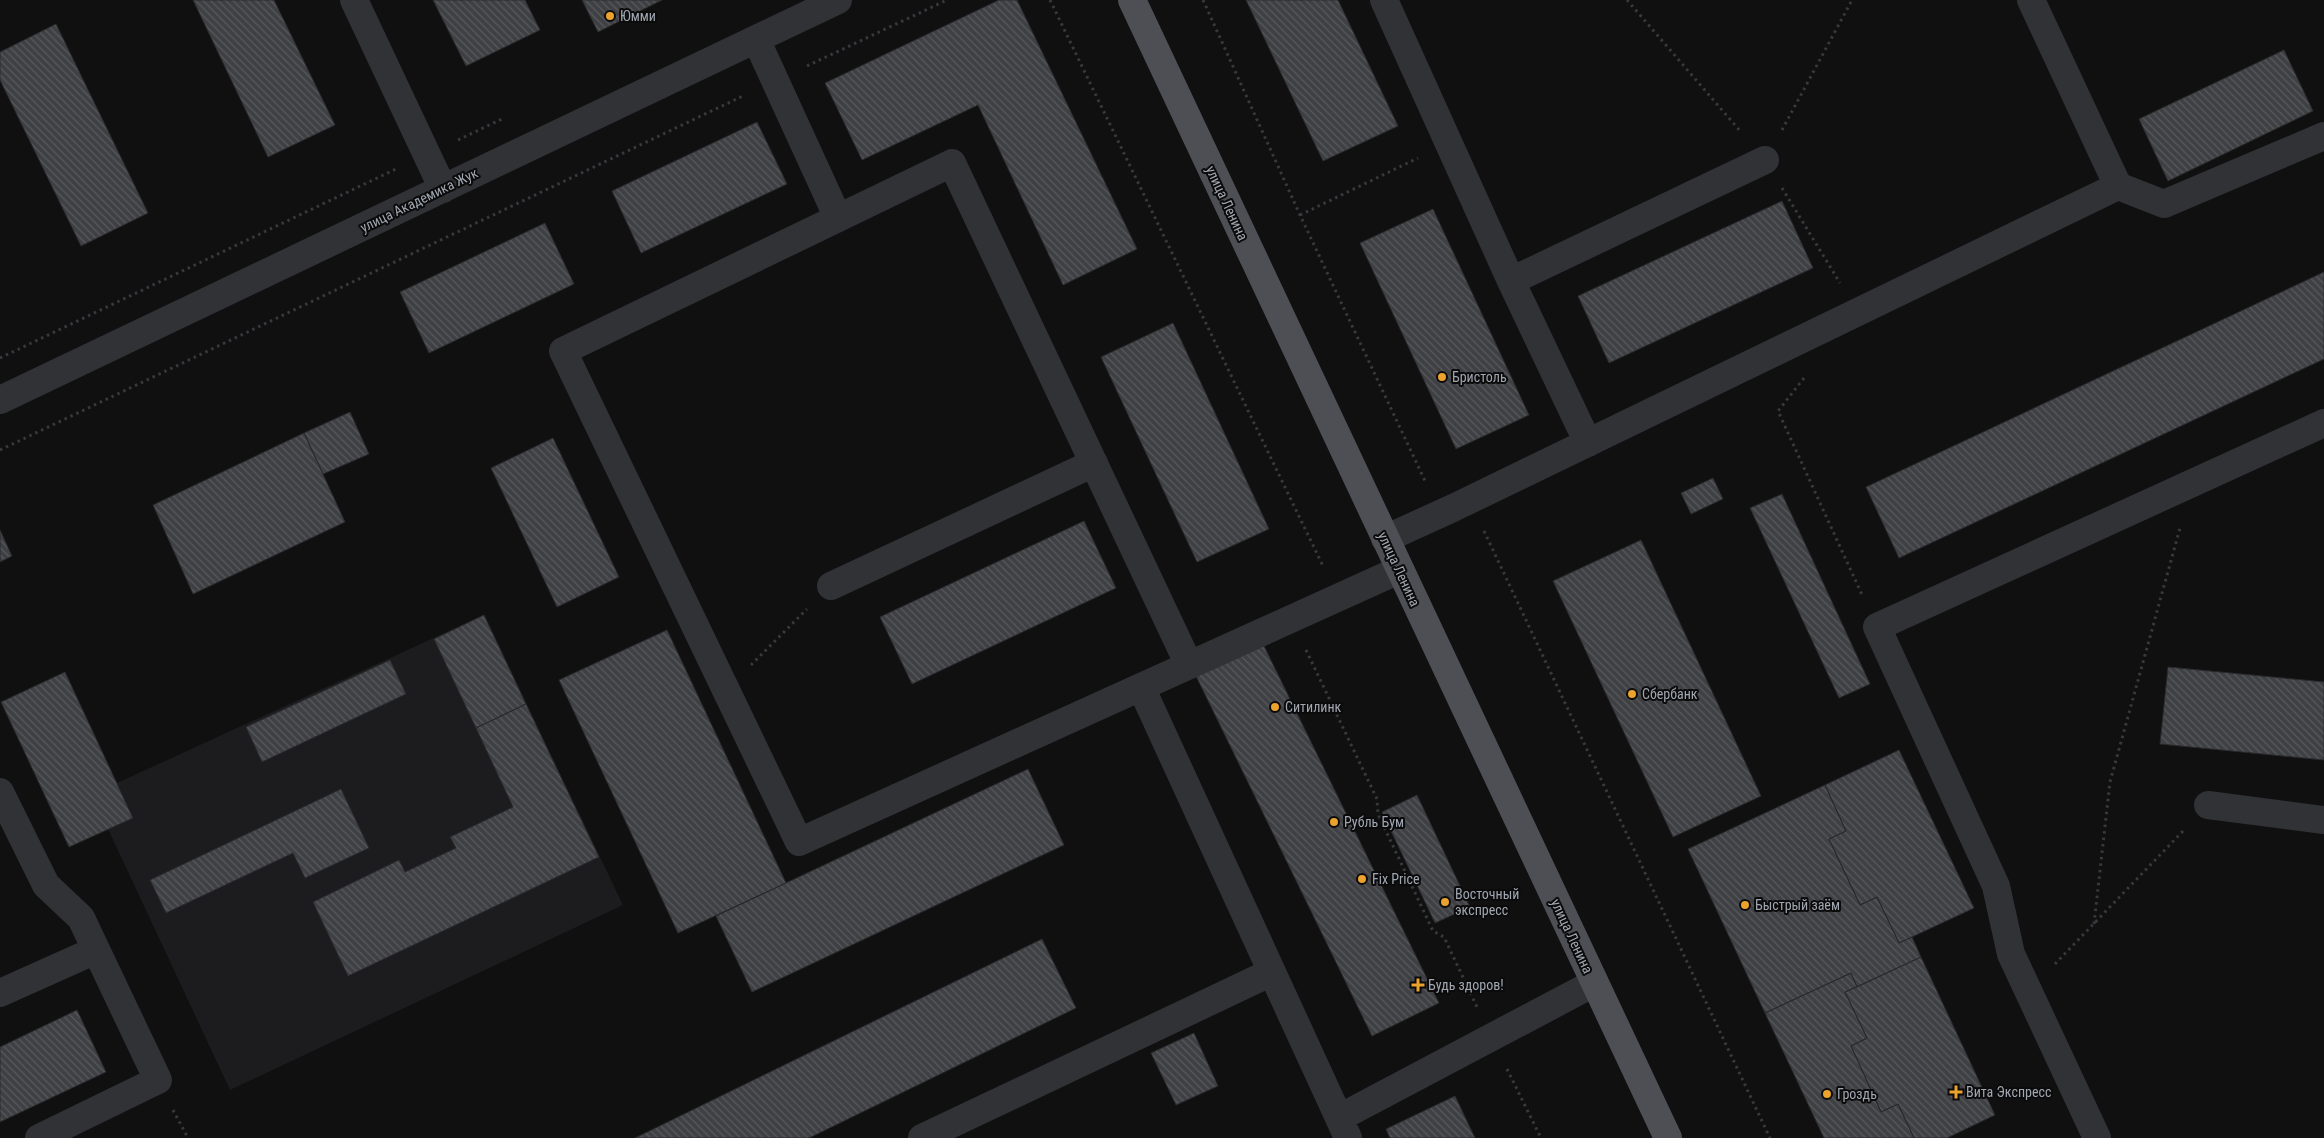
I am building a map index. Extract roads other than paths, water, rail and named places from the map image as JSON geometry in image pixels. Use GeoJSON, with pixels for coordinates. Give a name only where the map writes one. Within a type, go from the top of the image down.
{"type":"FeatureCollection","features":[{"type":"Feature","properties":{"kind":"main road","name":"улица Ленина"},"geometry":{"type":"LineString","coordinates":[[1132,0],[1384,539],[1668,1138]]}},
{"type":"Feature","properties":{"kind":"street"},"geometry":{"type":"LineString","coordinates":[[354,0],[443,188]]}},
{"type":"Feature","properties":{"kind":"street","name":"улица Академика Жук"},"geometry":{"type":"LineString","coordinates":[[0,400],[838,0]]}},
{"type":"Feature","properties":{"kind":"street"},"geometry":{"type":"LineString","coordinates":[[1384,0],[1511,281],[1588,443]]}},
{"type":"Feature","properties":{"kind":"street"},"geometry":{"type":"LineString","coordinates":[[2031,0],[2118,186],[2164,204],[2324,136]]}},
{"type":"Feature","properties":{"kind":"street"},"geometry":{"type":"LineString","coordinates":[[756,39],[838,218]]}},
{"type":"Feature","properties":{"kind":"street"},"geometry":{"type":"LineString","coordinates":[[1511,281],[1765,160]]}},
{"type":"Feature","properties":{"kind":"street"},"geometry":{"type":"LineString","coordinates":[[1190,665],[952,163],[563,351],[799,842],[1400,570]]}},
{"type":"Feature","properties":{"kind":"street"},"geometry":{"type":"LineString","coordinates":[[1384,539],[1453,508],[2118,186]]}},
{"type":"Feature","properties":{"kind":"street"},"geometry":{"type":"LineString","coordinates":[[2097,1138],[2011,954],[1996,886],[1877,627],[2324,423]]}},
{"type":"Feature","properties":{"kind":"street"},"geometry":{"type":"LineString","coordinates":[[831,586],[1094,463]]}},
{"type":"Feature","properties":{"kind":"street"},"geometry":{"type":"LineString","coordinates":[[1141,687],[1343,1128],[1491,1036],[1594,983]]}},
{"type":"Feature","properties":{"kind":"street"},"geometry":{"type":"LineString","coordinates":[[0,792],[46,885],[81,918],[158,1080],[39,1138]]}},
{"type":"Feature","properties":{"kind":"street"},"geometry":{"type":"LineString","coordinates":[[2208,805],[2324,820]]}},
{"type":"Feature","properties":{"kind":"street"},"geometry":{"type":"LineString","coordinates":[[0,993],[96,950]]}},
{"type":"Feature","properties":{"kind":"street"},"geometry":{"type":"LineString","coordinates":[[922,1138],[1272,972]]}},
{"type":"Feature","properties":{"kind":"place","name":"Юмми"},"geometry":{"type":"Point","coordinates":[610,16]}},
{"type":"Feature","properties":{"kind":"place","name":"Бристоль"},"geometry":{"type":"Point","coordinates":[1442,377]}},
{"type":"Feature","properties":{"kind":"place","name":"Сбербанк"},"geometry":{"type":"Point","coordinates":[1632,694]}},
{"type":"Feature","properties":{"kind":"place","name":"Ситилинк"},"geometry":{"type":"Point","coordinates":[1275,707]}},
{"type":"Feature","properties":{"kind":"place","name":"Рубль Бум"},"geometry":{"type":"Point","coordinates":[1334,822]}},
{"type":"Feature","properties":{"kind":"place","name":"Fix Price"},"geometry":{"type":"Point","coordinates":[1362,879]}},
{"type":"Feature","properties":{"kind":"place","name":"Восточный экспресс"},"geometry":{"type":"Point","coordinates":[1445,902]}},
{"type":"Feature","properties":{"kind":"place","name":"Быстрый заём"},"geometry":{"type":"Point","coordinates":[1745,905]}},
{"type":"Feature","properties":{"kind":"place","name":"Будь здоров!"},"geometry":{"type":"Point","coordinates":[1418,985]}},
{"type":"Feature","properties":{"kind":"place","name":"Вита Экспресс"},"geometry":{"type":"Point","coordinates":[1956,1092]}},
{"type":"Feature","properties":{"kind":"place","name":"Гроздь"},"geometry":{"type":"Point","coordinates":[1827,1094]}}]}
